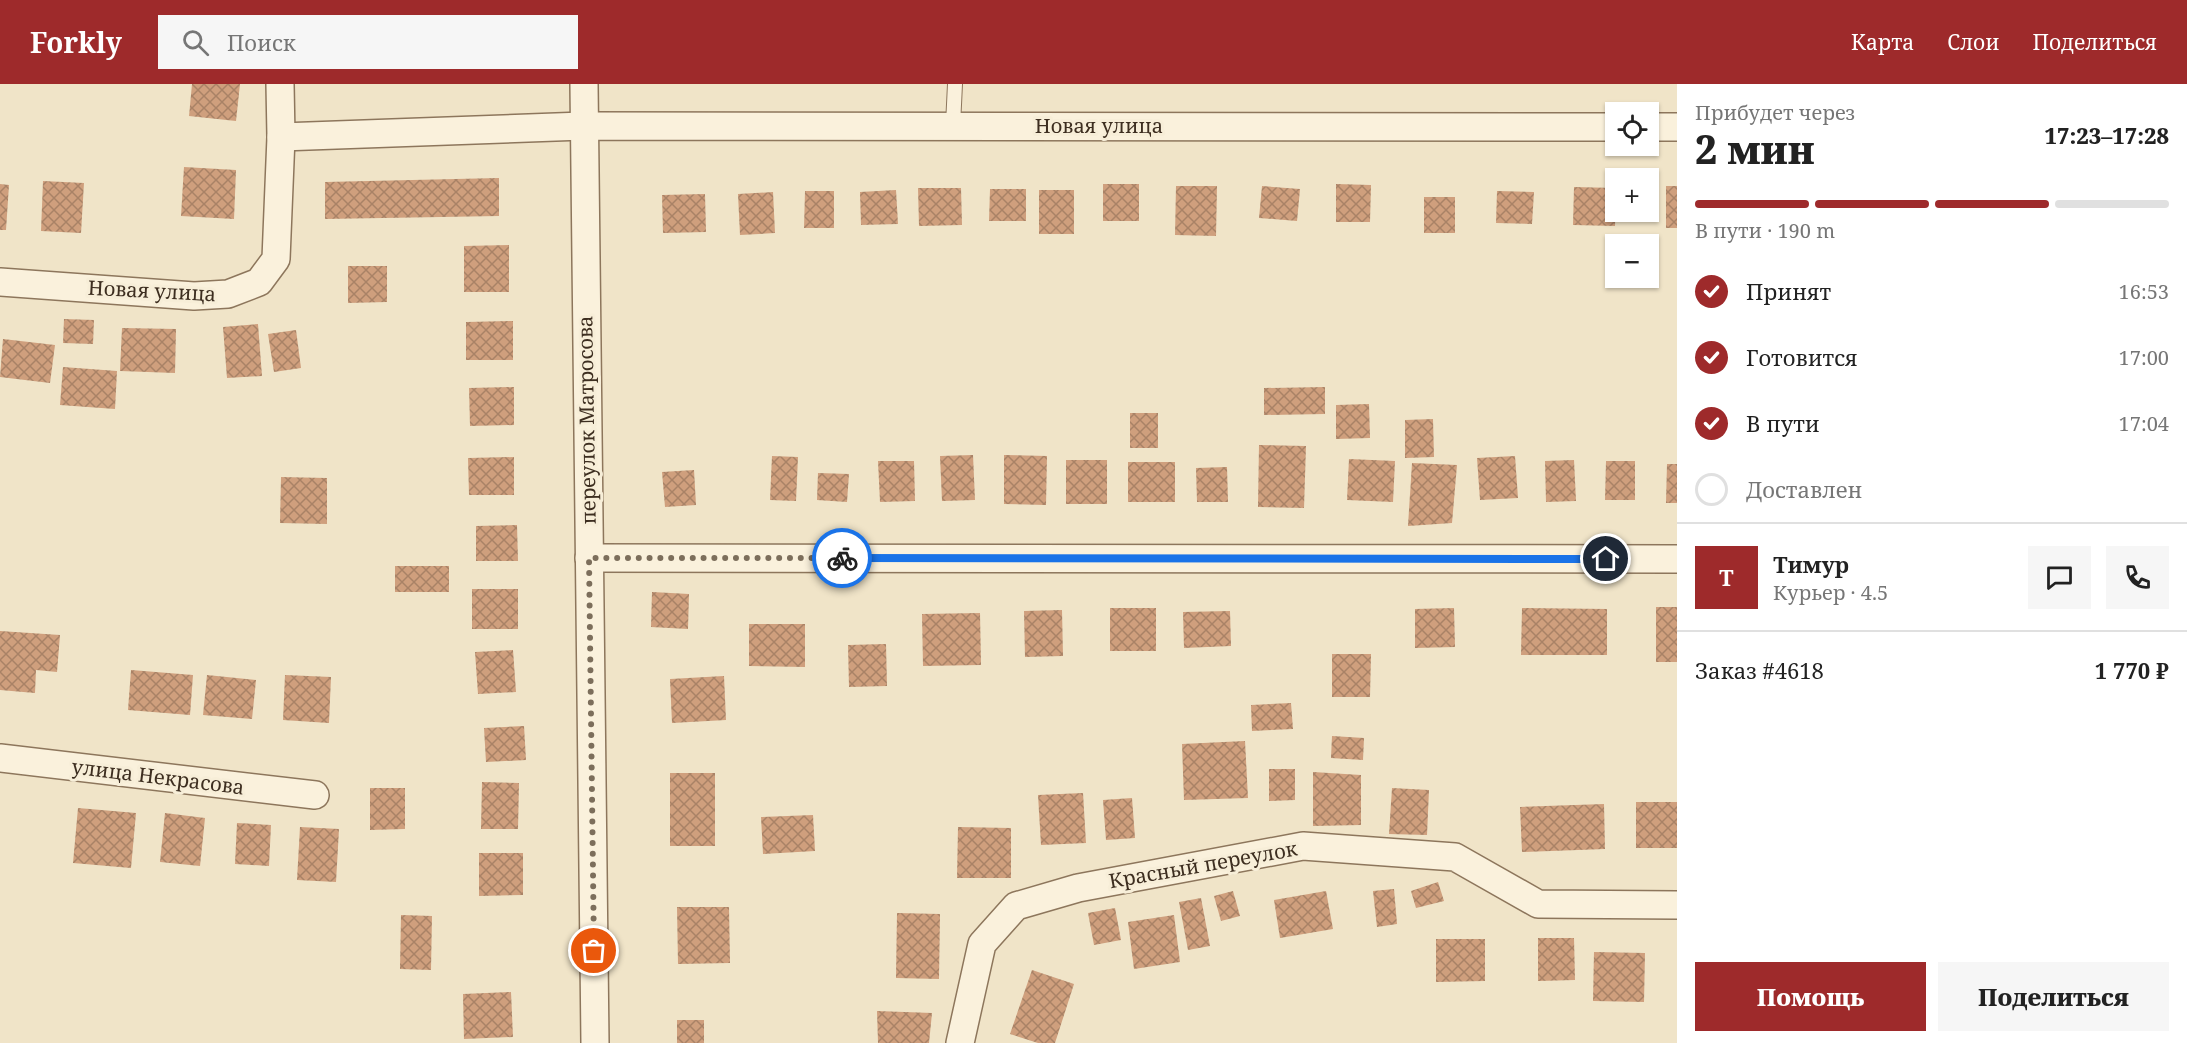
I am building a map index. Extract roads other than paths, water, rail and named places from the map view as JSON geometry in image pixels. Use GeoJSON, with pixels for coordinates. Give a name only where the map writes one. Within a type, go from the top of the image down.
{"type":"FeatureCollection","features":[{"type":"Feature","properties":{"kind":"street","name":"Новая улица"},"geometry":{"type":"LineString","coordinates":[[0,282],[194,297],[228,294],[259,282],[276,259],[281,137],[280,84]]}},
{"type":"Feature","properties":{"kind":"street","name":"переулок Матросова"},"geometry":{"type":"LineString","coordinates":[[584,84],[595,1043]]}},
{"type":"Feature","properties":{"kind":"street","name":"Новая улица"},"geometry":{"type":"LineString","coordinates":[[281,137],[583,126],[1605,127]]}},
{"type":"Feature","properties":{"kind":"street"},"geometry":{"type":"LineString","coordinates":[[1659,127],[1677,128]]}},
{"type":"Feature","properties":{"kind":"street"},"geometry":{"type":"LineString","coordinates":[[589,558],[1677,559]]}},
{"type":"Feature","properties":{"kind":"street","name":"улица Некрасова"},"geometry":{"type":"LineString","coordinates":[[0,758],[315,795]]}},
{"type":"Feature","properties":{"kind":"street","name":"Красный переулок"},"geometry":{"type":"LineString","coordinates":[[960,1043],[982,944],[1016,906],[1078,888],[1303,846],[1455,857],[1538,904],[1677,905]]}},
{"type":"Feature","properties":{"kind":"lane"},"geometry":{"type":"LineString","coordinates":[[953,125],[955,84]]}}]}
